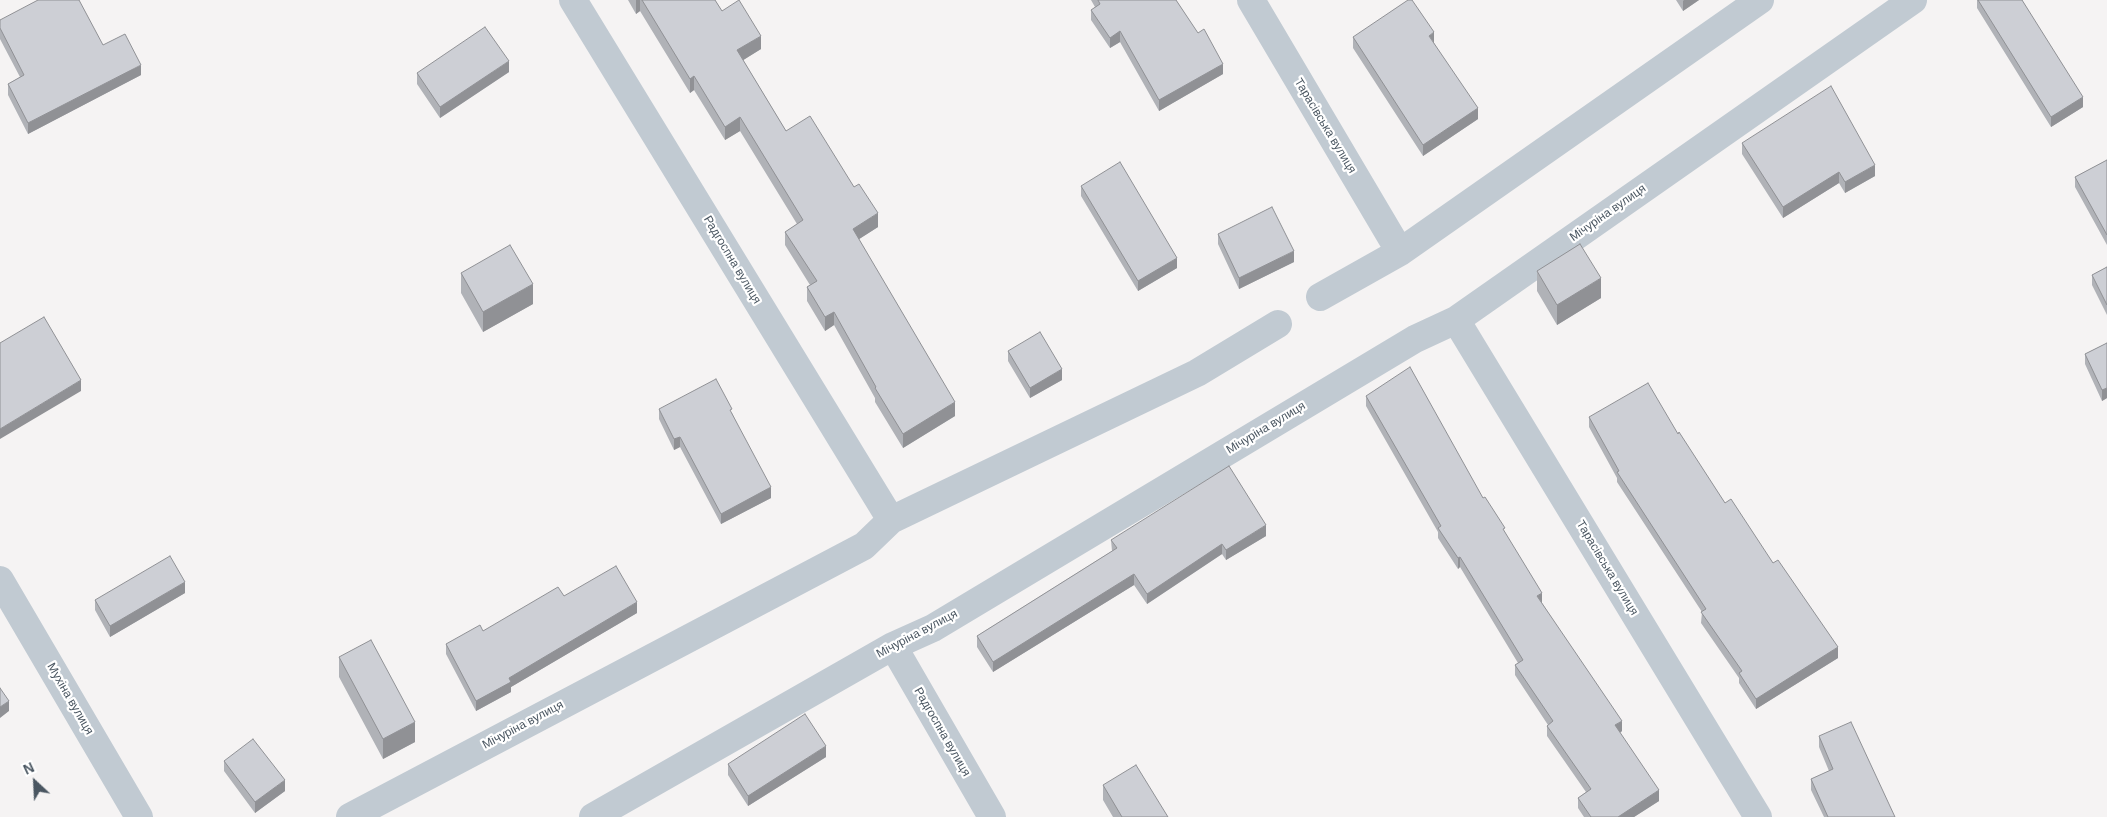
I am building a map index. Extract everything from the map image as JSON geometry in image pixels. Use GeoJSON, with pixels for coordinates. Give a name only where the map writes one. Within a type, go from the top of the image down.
{"type":"FeatureCollection","features":[{"type":"Feature","properties":{"kind":"street","name":"Радгоспна вулиця"},"geometry":{"type":"LineString","coordinates":[[573,0],[891,520]]}},
{"type":"Feature","properties":{"kind":"street","name":"Тарасівська вулиця"},"geometry":{"type":"LineString","coordinates":[[1251,0],[1400,252]]}},
{"type":"Feature","properties":{"kind":"street"},"geometry":{"type":"LineString","coordinates":[[1320,297],[1400,252],[1760,0]]}},
{"type":"Feature","properties":{"kind":"street","name":"Мічуріна вулиця"},"geometry":{"type":"LineString","coordinates":[[593,817],[893,646],[933,628],[1414,339],[1456,320],[1914,0]]}},
{"type":"Feature","properties":{"kind":"street","name":"Тарасівська вулиця"},"geometry":{"type":"LineString","coordinates":[[1456,320],[1758,817]]}},
{"type":"Feature","properties":{"kind":"street","name":"Мічуріна вулиця"},"geometry":{"type":"LineString","coordinates":[[350,817],[864,546],[891,520],[1197,373],[1278,324]]}},
{"type":"Feature","properties":{"kind":"street","name":"Мухіна вулиця"},"geometry":{"type":"LineString","coordinates":[[0,580],[139,817]]}},
{"type":"Feature","properties":{"kind":"street","name":"Радгоспна вулиця"},"geometry":{"type":"LineString","coordinates":[[893,646],[992,817]]}},
{"type":"Feature","properties":{"kind":"building"},"geometry":{"type":"Polygon","coordinates":[[[38,0],[79,0],[103,45],[125,34],[141,65],[28,123],[8,84],[24,75],[0,28],[0,20],[38,0]]]}},
{"type":"Feature","properties":{"kind":"building"},"geometry":{"type":"Polygon","coordinates":[[[642,0],[715,0],[722,11],[739,0],[761,36],[737,50],[786,131],[810,116],[854,187],[859,184],[878,213],[853,229],[955,402],[903,434],[875,388],[834,312],[825,317],[807,287],[817,281],[785,232],[803,220],[740,117],[725,127],[694,76],[690,79],[642,0]]]}},
{"type":"Feature","properties":{"kind":"building"},"geometry":{"type":"Polygon","coordinates":[[[1098,0],[1176,0],[1198,33],[1204,29],[1223,64],[1159,100],[1120,31],[1110,38],[1091,10],[1100,4],[1098,0]]]}},
{"type":"Feature","properties":{"kind":"building"},"geometry":{"type":"Polygon","coordinates":[[[1408,0],[1412,0],[1434,32],[1429,36],[1478,108],[1423,145],[1353,37],[1408,0]]]}},
{"type":"Feature","properties":{"kind":"building"},"geometry":{"type":"Polygon","coordinates":[[[1978,0],[2022,0],[2083,97],[2051,117],[1978,0]]]}},
{"type":"Feature","properties":{"kind":"building"},"geometry":{"type":"Polygon","coordinates":[[[485,27],[509,61],[440,107],[417,73],[485,27]]]}},
{"type":"Feature","properties":{"kind":"building"},"geometry":{"type":"Polygon","coordinates":[[[1831,86],[1875,165],[1845,182],[1839,172],[1783,207],[1742,143],[1831,86]]]}},
{"type":"Feature","properties":{"kind":"building"},"geometry":{"type":"Polygon","coordinates":[[[2107,160],[2107,235],[2075,177],[2107,160]]]}},
{"type":"Feature","properties":{"kind":"building"},"geometry":{"type":"Polygon","coordinates":[[[1120,162],[1177,258],[1138,281],[1081,186],[1120,162]]]}},
{"type":"Feature","properties":{"kind":"building"},"geometry":{"type":"Polygon","coordinates":[[[1272,207],[1294,251],[1239,278],[1218,234],[1272,207]]]}},
{"type":"Feature","properties":{"kind":"building"},"geometry":{"type":"Polygon","coordinates":[[[1580,244],[1601,278],[1557,305],[1537,271],[1580,244]]]}},
{"type":"Feature","properties":{"kind":"building"},"geometry":{"type":"Polygon","coordinates":[[[510,245],[533,284],[483,312],[461,273],[510,245]]]}},
{"type":"Feature","properties":{"kind":"building"},"geometry":{"type":"Polygon","coordinates":[[[2107,267],[2107,305],[2092,275],[2107,267]]]}},
{"type":"Feature","properties":{"kind":"building"},"geometry":{"type":"Polygon","coordinates":[[[44,317],[81,380],[0,429],[0,343],[44,317]]]}},
{"type":"Feature","properties":{"kind":"building"},"geometry":{"type":"Polygon","coordinates":[[[1040,332],[1062,369],[1030,388],[1008,351],[1040,332]]]}},
{"type":"Feature","properties":{"kind":"building"},"geometry":{"type":"Polygon","coordinates":[[[2107,343],[2107,388],[2102,390],[2085,354],[2107,343]]]}},
{"type":"Feature","properties":{"kind":"building"},"geometry":{"type":"Polygon","coordinates":[[[1410,367],[1483,498],[1485,497],[1505,528],[1503,529],[1542,593],[1537,596],[1622,721],[1615,725],[1659,790],[1618,817],[1591,817],[1578,798],[1591,789],[1547,726],[1553,721],[1515,665],[1523,660],[1460,557],[1458,558],[1438,528],[1441,526],[1366,396],[1410,367]]]}},
{"type":"Feature","properties":{"kind":"building"},"geometry":{"type":"Polygon","coordinates":[[[716,379],[732,409],[730,410],[771,487],[721,514],[680,437],[674,439],[659,409],[716,379]]]}},
{"type":"Feature","properties":{"kind":"building"},"geometry":{"type":"Polygon","coordinates":[[[1648,383],[1678,434],[1679,432],[1725,503],[1731,499],[1773,563],[1778,560],[1838,647],[1756,699],[1739,673],[1742,671],[1701,612],[1706,609],[1617,472],[1619,471],[1589,417],[1648,383]]]}},
{"type":"Feature","properties":{"kind":"building"},"geometry":{"type":"Polygon","coordinates":[[[1229,466],[1266,525],[1226,550],[1222,544],[1147,594],[1134,574],[993,662],[977,636],[1117,548],[1111,540],[1229,466]]]}},
{"type":"Feature","properties":{"kind":"building"},"geometry":{"type":"Polygon","coordinates":[[[170,556],[185,582],[110,626],[95,600],[170,556]]]}},
{"type":"Feature","properties":{"kind":"building"},"geometry":{"type":"Polygon","coordinates":[[[616,566],[637,602],[509,678],[511,682],[476,701],[446,644],[480,625],[483,631],[558,587],[564,596],[616,566]]]}},
{"type":"Feature","properties":{"kind":"building"},"geometry":{"type":"Polygon","coordinates":[[[371,640],[415,722],[383,739],[339,657],[371,640]]]}},
{"type":"Feature","properties":{"kind":"building"},"geometry":{"type":"Polygon","coordinates":[[[0,688],[9,701],[0,707],[0,688]]]}},
{"type":"Feature","properties":{"kind":"building"},"geometry":{"type":"Polygon","coordinates":[[[805,714],[826,746],[748,796],[728,764],[805,714]]]}},
{"type":"Feature","properties":{"kind":"building"},"geometry":{"type":"Polygon","coordinates":[[[1851,722],[1895,817],[1828,817],[1811,779],[1833,769],[1819,736],[1851,722]]]}},
{"type":"Feature","properties":{"kind":"building"},"geometry":{"type":"Polygon","coordinates":[[[253,739],[285,780],[255,802],[224,761],[253,739]]]}},
{"type":"Feature","properties":{"kind":"building"},"geometry":{"type":"Polygon","coordinates":[[[1136,765],[1168,817],[1122,817],[1103,785],[1136,765]]]}}]}
